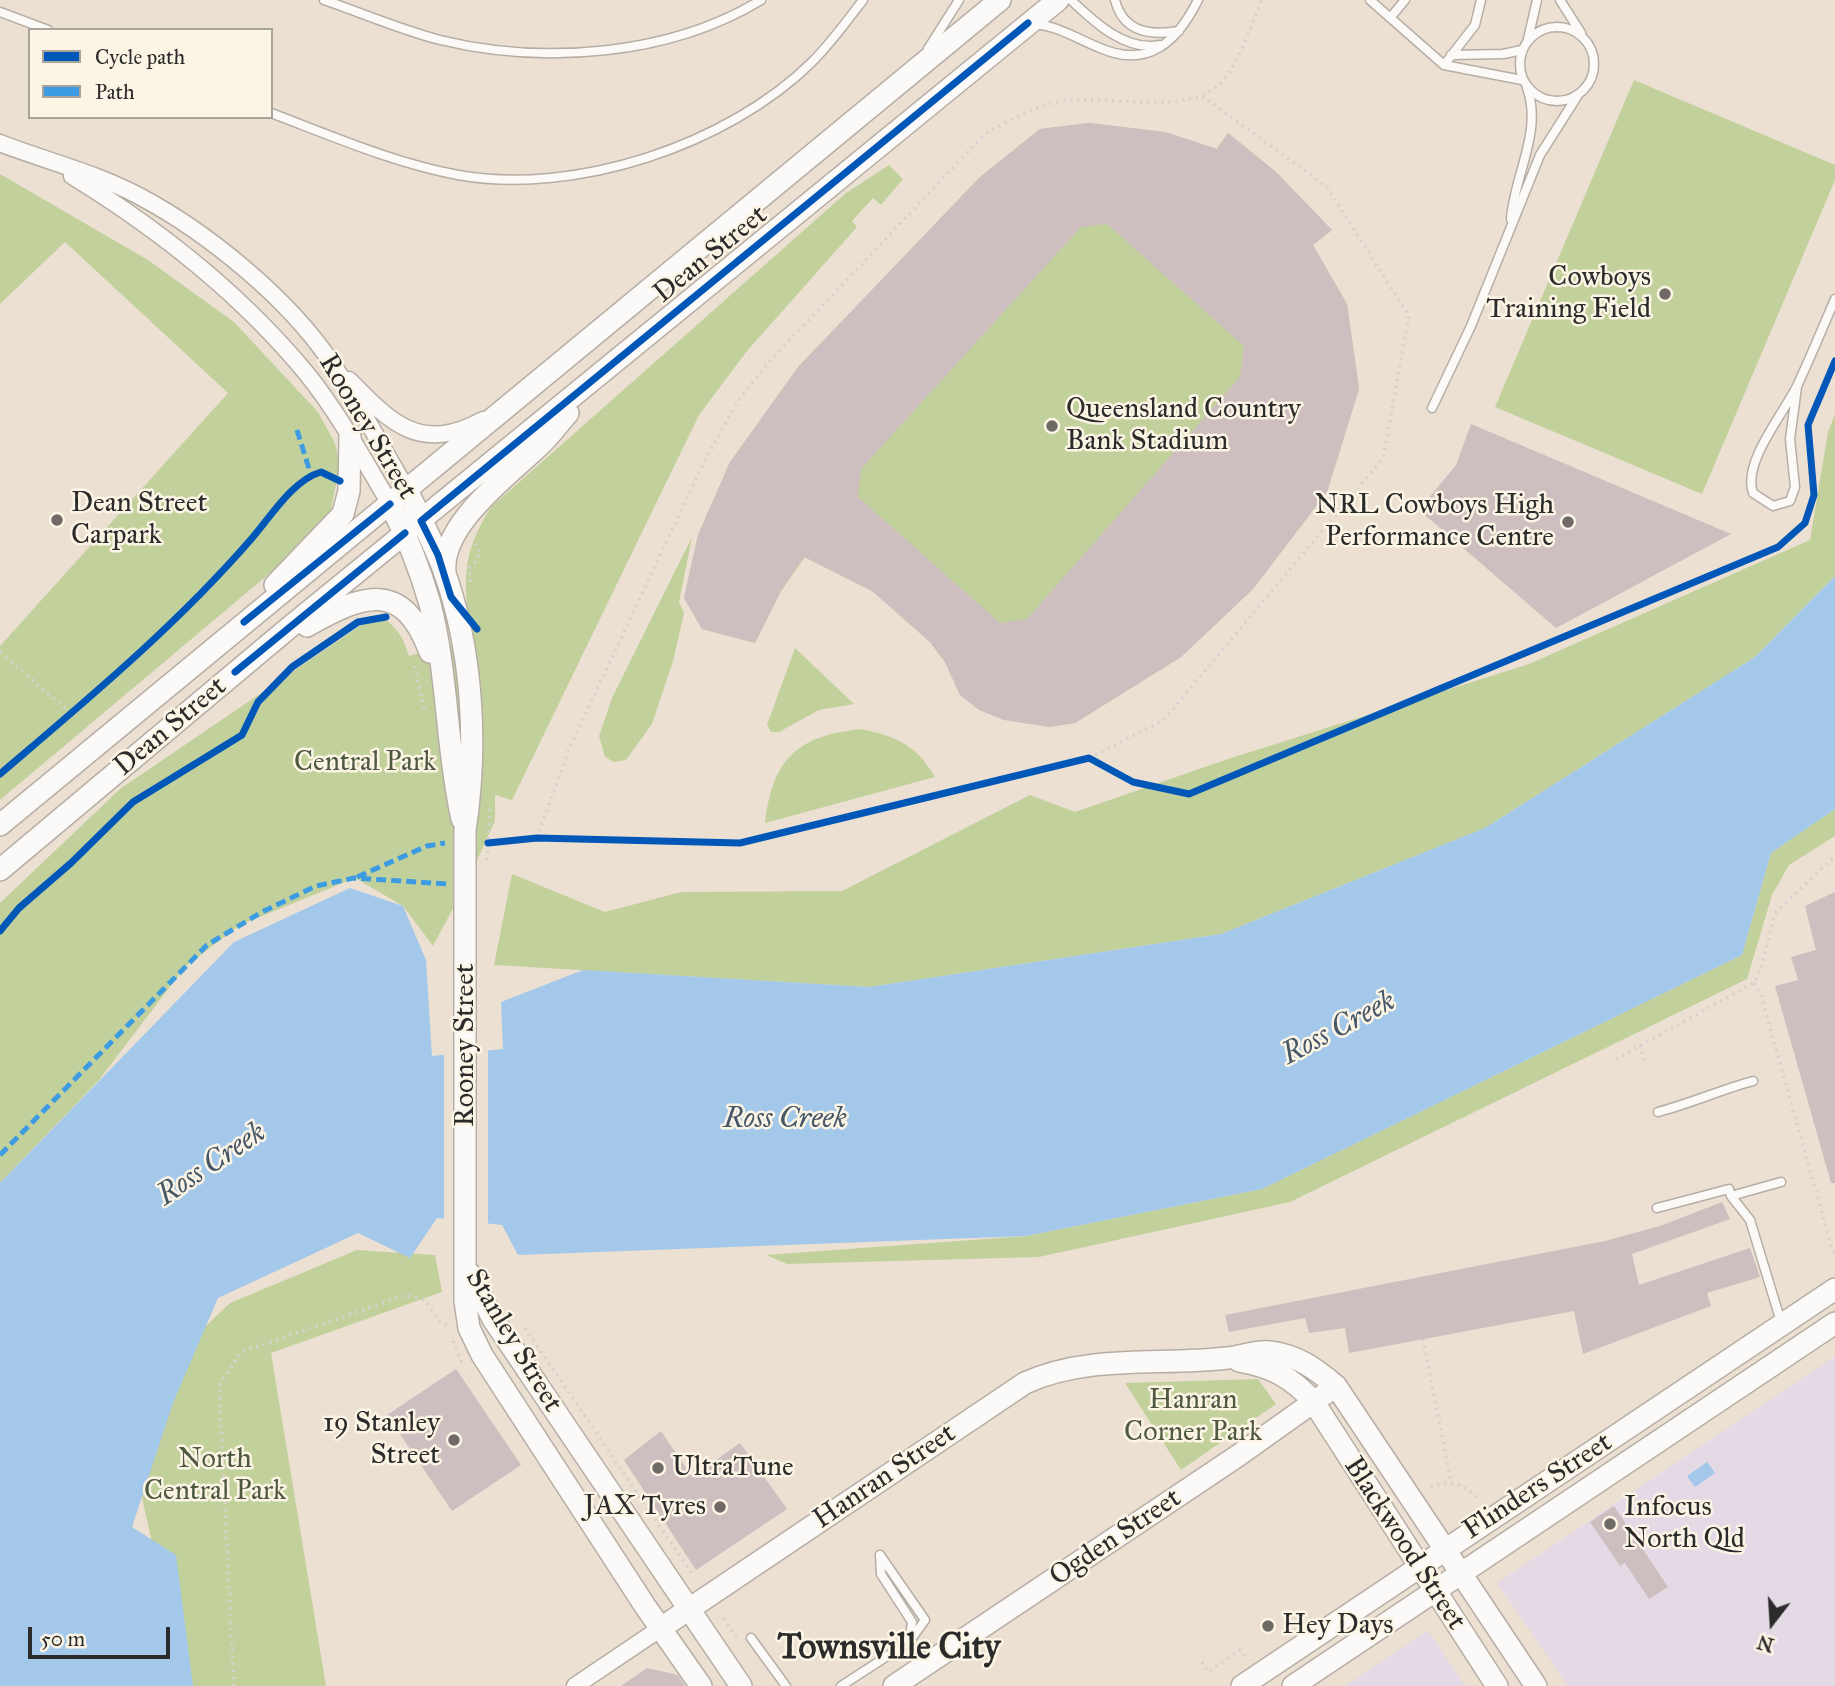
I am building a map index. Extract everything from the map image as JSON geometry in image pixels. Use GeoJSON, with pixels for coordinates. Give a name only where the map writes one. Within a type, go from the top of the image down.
{"type":"FeatureCollection","features":[{"type":"Feature","properties":{"kind":"main road","name":"Dean Street"},"geometry":{"type":"LineString","coordinates":[[0,825],[909,78],[1000,0]]}},
{"type":"Feature","properties":{"kind":"main road"},"geometry":{"type":"LineString","coordinates":[[1021,29],[1030,0]]}},
{"type":"Feature","properties":{"kind":"main road","name":"Dean Street"},"geometry":{"type":"LineString","coordinates":[[0,870],[235,673],[1058,0]]}},
{"type":"Feature","properties":{"kind":"main road"},"geometry":{"type":"LineString","coordinates":[[445,572],[447,548],[457,532],[500,479],[544,441],[600,373]]}},
{"type":"Feature","properties":{"kind":"main road"},"geometry":{"type":"LineString","coordinates":[[244,622],[292,564],[331,530],[343,514],[349,491],[350,436]]}},
{"type":"Feature","properties":{"kind":"main road","name":"Rooney Street"},"geometry":{"type":"LineString","coordinates":[[398,497],[413,527],[445,572],[460,631],[471,714],[472,776],[465,831],[467,1260]]}},
{"type":"Feature","properties":{"kind":"main road","name":"Rooney Street"},"geometry":{"type":"LineString","coordinates":[[413,527],[430,607],[453,773],[465,831]]}},
{"type":"Feature","properties":{"kind":"main road"},"geometry":{"type":"LineString","coordinates":[[235,673],[342,607],[362,599],[380,598],[400,606],[419,627],[443,690]]}},
{"type":"Feature","properties":{"kind":"main road","name":"Stanley Street"},"geometry":{"type":"LineString","coordinates":[[467,1260],[475,1289],[741,1686]]}},
{"type":"Feature","properties":{"kind":"main road","name":"Stanley Street"},"geometry":{"type":"LineString","coordinates":[[467,1260],[465,1308],[474,1341],[701,1686]]}},
{"type":"Feature","properties":{"kind":"main road","name":"Flinders Street"},"geometry":{"type":"LineString","coordinates":[[1242,1686],[1835,1289]]}},
{"type":"Feature","properties":{"kind":"main road","name":"Flinders Street"},"geometry":{"type":"LineString","coordinates":[[1293,1686],[1835,1323]]}},
{"type":"Feature","properties":{"kind":"main road"},"geometry":{"type":"LineString","coordinates":[[482,1355],[488,1336],[508,1340]]}},
{"type":"Feature","properties":{"kind":"main road","name":"Hanran Street"},"geometry":{"type":"LineString","coordinates":[[661,1628],[1025,1383],[1047,1373],[1124,1362],[1227,1358],[1267,1351],[1314,1367],[1336,1386]]}},
{"type":"Feature","properties":{"kind":"main road","name":"Hanran Street"},"geometry":{"type":"LineString","coordinates":[[1227,1358],[1270,1367],[1297,1383],[1313,1401]]}},
{"type":"Feature","properties":{"kind":"main road","name":"Blackwood Street"},"geometry":{"type":"LineString","coordinates":[[1336,1386],[1536,1686]]}},
{"type":"Feature","properties":{"kind":"main road","name":"Ogden Street"},"geometry":{"type":"LineString","coordinates":[[894,1686],[1239,1455],[1336,1386]]}},
{"type":"Feature","properties":{"kind":"main road","name":"Blackwood Street"},"geometry":{"type":"LineString","coordinates":[[1313,1401],[1497,1686]]}},
{"type":"Feature","properties":{"kind":"street","name":"Rooney Street"},"geometry":{"type":"LineString","coordinates":[[0,144],[113,183],[139,196],[226,255],[287,311],[332,363],[398,497]]}},
{"type":"Feature","properties":{"kind":"street","name":"Rooney Street"},"geometry":{"type":"LineString","coordinates":[[49,162],[113,201],[209,274],[267,328],[307,374],[350,436],[398,497]]}},
{"type":"Feature","properties":{"kind":"street"},"geometry":{"type":"LineString","coordinates":[[209,274],[226,255]]}},
{"type":"Feature","properties":{"kind":"street"},"geometry":{"type":"LineString","coordinates":[[332,363],[387,418],[415,432],[436,433],[468,427],[513,402]]}},
{"type":"Feature","properties":{"kind":"street","name":"Hanran Street"},"geometry":{"type":"LineString","coordinates":[[575,1686],[661,1628]]}},
{"type":"Feature","properties":{"kind":"lane"},"geometry":{"type":"LineString","coordinates":[[324,0],[439,40],[498,50],[544,52],[597,51],[680,35],[738,14],[761,0]]}},
{"type":"Feature","properties":{"kind":"lane"},"geometry":{"type":"LineString","coordinates":[[273,114],[410,163],[460,175],[547,178],[592,170],[680,146],[753,108],[811,63],[863,0]]}},
{"type":"Feature","properties":{"kind":"lane"},"geometry":{"type":"LineString","coordinates":[[909,78],[959,0]]}},
{"type":"Feature","properties":{"kind":"lane"},"geometry":{"type":"LineString","coordinates":[[1072,0],[1097,23],[1125,41],[1146,46],[1166,42]]}},
{"type":"Feature","properties":{"kind":"lane"},"geometry":{"type":"LineString","coordinates":[[1115,0],[1119,13],[1129,26],[1155,33],[1180,30]]}},
{"type":"Feature","properties":{"kind":"lane"},"geometry":{"type":"LineString","coordinates":[[1021,29],[1056,27],[1101,49],[1125,56],[1145,54],[1180,30],[1198,0]]}},
{"type":"Feature","properties":{"kind":"lane"},"geometry":{"type":"LineString","coordinates":[[1370,0],[1444,65],[1524,84],[1536,96],[1555,102],[1577,95]]}},
{"type":"Feature","properties":{"kind":"lane"},"geometry":{"type":"LineString","coordinates":[[1390,18],[1405,0]]}},
{"type":"Feature","properties":{"kind":"lane"},"geometry":{"type":"LineString","coordinates":[[1444,65],[1475,24],[1481,0]]}},
{"type":"Feature","properties":{"kind":"lane"},"geometry":{"type":"LineString","coordinates":[[1511,225],[1513,193],[1532,127],[1531,104],[1524,84],[1522,50],[1528,39],[1537,0]]}},
{"type":"Feature","properties":{"kind":"lane"},"geometry":{"type":"LineString","coordinates":[[1432,408],[1471,326],[1551,133],[1592,77],[1592,52],[1560,0]]}},
{"type":"Feature","properties":{"kind":"lane"},"geometry":{"type":"LineString","coordinates":[[0,12],[43,28]]}},
{"type":"Feature","properties":{"kind":"lane"},"geometry":{"type":"LineString","coordinates":[[1528,39],[1554,27],[1581,34]]}},
{"type":"Feature","properties":{"kind":"lane"},"geometry":{"type":"LineString","coordinates":[[1451,55],[1503,54],[1522,50]]}},
{"type":"Feature","properties":{"kind":"lane"},"geometry":{"type":"LineString","coordinates":[[1797,387],[1790,439],[1795,487],[1790,500],[1773,506],[1758,499],[1751,480],[1765,442],[1797,387],[1835,299]]}},
{"type":"Feature","properties":{"kind":"lane"},"geometry":{"type":"LineString","coordinates":[[1658,1112],[1705,1100],[1714,1092],[1753,1081]]}},
{"type":"Feature","properties":{"kind":"lane"},"geometry":{"type":"LineString","coordinates":[[1657,1208],[1781,1182]]}},
{"type":"Feature","properties":{"kind":"lane"},"geometry":{"type":"LineString","coordinates":[[1730,1192],[1750,1220],[1782,1325]]}},
{"type":"Feature","properties":{"kind":"lane"},"geometry":{"type":"LineString","coordinates":[[841,1686],[909,1642],[925,1620],[880,1555],[881,1574],[912,1622],[909,1642]]}},
{"type":"Feature","properties":{"kind":"lane"},"geometry":{"type":"LineString","coordinates":[[751,1638],[786,1686]]}},
{"type":"Feature","properties":{"kind":"path"},"geometry":{"type":"LineString","coordinates":[[537,838],[570,747],[704,461],[740,398],[768,363],[985,134],[1014,117],[1064,101],[1100,97],[1154,103],[1177,102],[1201,95],[1225,79],[1258,4]]}},
{"type":"Feature","properties":{"kind":"path"},"geometry":{"type":"LineString","coordinates":[[1076,761],[1089,758],[1164,720],[1383,458],[1409,316],[1328,187],[1201,95]]}},
{"type":"Feature","properties":{"kind":"path"},"geometry":{"type":"LineString","coordinates":[[466,536],[476,543],[480,552],[476,562],[469,568],[470,588]]}},
{"type":"Feature","properties":{"kind":"path"},"geometry":{"type":"LineString","coordinates":[[0,652],[71,713]]}},
{"type":"Feature","properties":{"kind":"path"},"geometry":{"type":"LineString","coordinates":[[62,721],[80,704]]}},
{"type":"Feature","properties":{"kind":"path"},"geometry":{"type":"LineString","coordinates":[[1089,758],[1100,764]]}},
{"type":"Feature","properties":{"kind":"path"},"geometry":{"type":"LineString","coordinates":[[527,839],[550,838]]}},
{"type":"Feature","properties":{"kind":"path"},"geometry":{"type":"LineString","coordinates":[[488,843],[498,842]]}},
{"type":"Feature","properties":{"kind":"path"},"geometry":{"type":"LineString","coordinates":[[1616,1059],[1754,983],[1761,970],[1775,913],[1835,856]]}},
{"type":"Feature","properties":{"kind":"path"},"geometry":{"type":"LineString","coordinates":[[1754,983],[1760,995],[1833,1256]]}},
{"type":"Feature","properties":{"kind":"path"},"geometry":{"type":"LineString","coordinates":[[1640,1045],[1646,1066]]}},
{"type":"Feature","properties":{"kind":"path"},"geometry":{"type":"LineString","coordinates":[[234,1686],[219,1386],[241,1352],[406,1295],[425,1300],[440,1322],[452,1328]]}},
{"type":"Feature","properties":{"kind":"path"},"geometry":{"type":"LineString","coordinates":[[522,1323],[693,1575]]}},
{"type":"Feature","properties":{"kind":"path"},"geometry":{"type":"LineString","coordinates":[[1423,1339],[1451,1482]]}},
{"type":"Feature","properties":{"kind":"path"},"geometry":{"type":"LineString","coordinates":[[1431,1488],[1451,1482],[1467,1488],[1478,1498]]}},
{"type":"Feature","properties":{"kind":"path"},"geometry":{"type":"LineString","coordinates":[[1202,1662],[1208,1672],[1240,1650],[1244,1656]]}},
{"type":"Feature","properties":{"kind":"shaded area"},"geometry":{"type":"Polygon","coordinates":[[[1835,1356],[1835,1686],[1568,1686],[1497,1583],[1835,1356]]]}},
{"type":"Feature","properties":{"kind":"shaded area"},"geometry":{"type":"Polygon","coordinates":[[[1428,1630],[1465,1686],[1345,1686],[1428,1630]]]}},
{"type":"Feature","properties":{"kind":"green space","name":"Cowboys Training Field"},"geometry":{"type":"Polygon","coordinates":[[[1634,80],[1835,165],[1835,180],[1702,494],[1495,407],[1634,80]]]}},
{"type":"Feature","properties":{"kind":"green space","name":"Queensland Country Bank Stadium"},"geometry":{"type":"Polygon","coordinates":[[[1089,123],[1165,132],[1217,149],[1228,133],[1276,172],[1332,230],[1313,245],[1347,304],[1359,389],[1327,492],[1253,589],[1181,657],[1075,723],[1049,727],[979,710],[960,695],[945,662],[930,642],[872,591],[805,557],[781,591],[755,643],[702,629],[684,598],[698,535],[730,462],[799,366],[980,177],[1040,129],[1089,123]]]}},
{"type":"Feature","properties":{"kind":"green space","name":"Central Park"},"geometry":{"type":"Polygon","coordinates":[[[889,165],[903,179],[881,205],[873,198],[852,221],[857,227],[747,351],[699,415],[512,800],[495,795],[495,821],[433,946],[403,906],[355,878],[240,925],[185,967],[99,1080],[0,1183],[0,903],[120,789],[364,623],[386,620],[400,636],[409,656],[472,639],[466,571],[474,541],[491,507],[846,193],[889,165]]]}},
{"type":"Feature","properties":{"kind":"green space"},"geometry":{"type":"Polygon","coordinates":[[[0,174],[148,260],[234,322],[318,412],[335,443],[340,466],[331,509],[314,536],[0,800],[0,646],[228,393],[65,242],[0,304],[0,174]]]}},
{"type":"Feature","properties":{"kind":"green space"},"geometry":{"type":"Polygon","coordinates":[[[1835,414],[1835,576],[1755,657],[1485,828],[1221,934],[869,987],[494,965],[512,874],[605,912],[681,892],[842,891],[1030,795],[1075,812],[1228,759],[1529,664],[1810,540],[1828,432],[1835,414]]]}},
{"type":"Feature","properties":{"kind":"green space"},"geometry":{"type":"Polygon","coordinates":[[[692,537],[679,602],[684,613],[673,661],[652,724],[626,760],[614,762],[605,757],[599,736],[612,698],[692,537]]]}},
{"type":"Feature","properties":{"kind":"green space"},"geometry":{"type":"Polygon","coordinates":[[[795,648],[854,704],[819,710],[779,732],[771,732],[767,725],[795,648]]]}},
{"type":"Feature","properties":{"kind":"green space"},"geometry":{"type":"Polygon","coordinates":[[[861,729],[885,735],[913,749],[935,777],[765,823],[774,782],[792,755],[804,745],[820,738],[861,729]]]}},
{"type":"Feature","properties":{"kind":"green space"},"geometry":{"type":"Polygon","coordinates":[[[1835,809],[1835,836],[1789,865],[1772,895],[1747,979],[1290,1202],[1039,1257],[787,1264],[766,1255],[1026,1236],[1262,1189],[1742,955],[1771,853],[1835,809]]]}},
{"type":"Feature","properties":{"kind":"green space","name":"North Central Park"},"geometry":{"type":"Polygon","coordinates":[[[357,1250],[435,1255],[442,1292],[271,1353],[326,1686],[184,1686],[135,1466],[186,1345],[230,1303],[357,1250]]]}},
{"type":"Feature","properties":{"kind":"green space","name":"Hanran Corner Park"},"geometry":{"type":"Polygon","coordinates":[[[1258,1379],[1276,1404],[1181,1470],[1125,1383],[1258,1379]]]}},
{"type":"Feature","properties":{"kind":"water","name":"Ross Creek"},"geometry":{"type":"Polygon","coordinates":[[[1835,576],[1835,809],[1771,853],[1742,955],[1262,1189],[1026,1236],[518,1255],[502,1225],[437,1218],[410,1258],[358,1233],[218,1298],[173,1403],[132,1527],[176,1555],[193,1686],[0,1686],[0,1183],[234,942],[350,888],[403,906],[426,960],[432,1056],[503,1049],[501,1002],[583,970],[869,987],[1221,934],[1485,828],[1755,657],[1835,576]]]}},
{"type":"Feature","properties":{"kind":"water"},"geometry":{"type":"Polygon","coordinates":[[[1707,1462],[1715,1473],[1695,1487],[1687,1476],[1707,1462]]]}},
{"type":"Feature","properties":{"kind":"pier"},"geometry":{"type":"Polygon","coordinates":[[[488,1047],[488,1227],[444,1222],[444,1051],[488,1047]]]}},
{"type":"Feature","properties":{"kind":"building","name":"Queensland Country Bank Stadium"},"geometry":{"type":"Polygon","coordinates":[[[1089,123],[1165,132],[1217,149],[1228,133],[1276,172],[1332,230],[1313,245],[1347,304],[1359,389],[1327,492],[1253,589],[1181,657],[1075,723],[1049,727],[1004,720],[979,710],[960,695],[945,662],[930,642],[872,591],[804,557],[781,591],[755,643],[702,629],[684,598],[698,535],[730,462],[799,366],[980,177],[1040,129],[1089,123]],[[1107,224],[1081,227],[861,469],[858,497],[1000,623],[1027,619],[1240,377],[1244,346],[1107,224]]]}},
{"type":"Feature","properties":{"kind":"building","name":"NRL Cowboys High Performance Centre"},"geometry":{"type":"Polygon","coordinates":[[[1471,424],[1731,534],[1556,628],[1419,510],[1456,465],[1471,424]]]}},
{"type":"Feature","properties":{"kind":"building"},"geometry":{"type":"Polygon","coordinates":[[[1835,892],[1835,1183],[1831,1183],[1775,986],[1798,980],[1791,957],[1816,950],[1805,906],[1835,892]]]}},
{"type":"Feature","properties":{"kind":"building"},"geometry":{"type":"Polygon","coordinates":[[[1722,1202],[1730,1219],[1632,1254],[1639,1285],[1750,1248],[1760,1277],[1707,1293],[1711,1306],[1583,1354],[1574,1311],[1349,1353],[1345,1328],[1309,1333],[1305,1318],[1229,1332],[1225,1315],[1605,1241],[1660,1226],[1722,1202]]]}},
{"type":"Feature","properties":{"kind":"building","name":"19 Stanley Street"},"geometry":{"type":"Polygon","coordinates":[[[456,1369],[521,1465],[452,1511],[387,1415],[456,1369]]]}},
{"type":"Feature","properties":{"kind":"building","name":"JAX Tyres"},"geometry":{"type":"Polygon","coordinates":[[[661,1431],[692,1477],[740,1443],[787,1509],[696,1570],[624,1460],[661,1431]]]}},
{"type":"Feature","properties":{"kind":"building"},"geometry":{"type":"Polygon","coordinates":[[[1614,1506],[1668,1587],[1649,1599],[1625,1563],[1620,1566],[1590,1522],[1614,1506]]]}},
{"type":"Feature","properties":{"kind":"building"},"geometry":{"type":"Polygon","coordinates":[[[647,1668],[678,1675],[685,1686],[621,1686],[647,1668]]]}},
{"type":"Feature","properties":{"kind":"marked path"},"geometry":{"type":"LineString","coordinates":[[297,430],[311,475]]}},
{"type":"Feature","properties":{"kind":"marked path"},"geometry":{"type":"LineString","coordinates":[[357,877],[427,846],[445,843]]}},
{"type":"Feature","properties":{"kind":"marked path"},"geometry":{"type":"LineString","coordinates":[[0,1155],[207,945],[262,912],[316,886],[354,878],[448,884]]}},
{"type":"Feature","properties":{"kind":"cycle path"},"geometry":{"type":"LineString","coordinates":[[477,629],[451,597],[438,555],[421,521],[1028,23]]}},
{"type":"Feature","properties":{"kind":"cycle path"},"geometry":{"type":"LineString","coordinates":[[488,843],[537,838],[740,843],[1089,758],[1133,782],[1189,794],[1778,547],[1805,523],[1814,495],[1808,425],[1835,361]]}},
{"type":"Feature","properties":{"kind":"cycle path"},"geometry":{"type":"LineString","coordinates":[[0,774],[163,631],[224,569],[301,483],[321,472],[340,481]]}},
{"type":"Feature","properties":{"kind":"cycle path"},"geometry":{"type":"LineString","coordinates":[[244,622],[390,504]]}},
{"type":"Feature","properties":{"kind":"cycle path"},"geometry":{"type":"LineString","coordinates":[[235,672],[405,533]]}},
{"type":"Feature","properties":{"kind":"cycle path"},"geometry":{"type":"LineString","coordinates":[[0,931],[19,908],[71,863],[133,802],[242,735],[258,702],[292,667],[358,622],[386,617]]}},
{"type":"Feature","properties":{"kind":"place","name":"Cowboys Training Field"},"geometry":{"type":"Point","coordinates":[1665,294]}},
{"type":"Feature","properties":{"kind":"place","name":"Queensland Country Bank Stadium"},"geometry":{"type":"Point","coordinates":[1052,426]}},
{"type":"Feature","properties":{"kind":"place","name":"Dean Street Carpark"},"geometry":{"type":"Point","coordinates":[57,520]}},
{"type":"Feature","properties":{"kind":"place","name":"NRL Cowboys High Performance Centre"},"geometry":{"type":"Point","coordinates":[1568,522]}},
{"type":"Feature","properties":{"kind":"place","name":"19 Stanley Street"},"geometry":{"type":"Point","coordinates":[454,1440]}},
{"type":"Feature","properties":{"kind":"place","name":"UltraTune"},"geometry":{"type":"Point","coordinates":[658,1468]}},
{"type":"Feature","properties":{"kind":"place","name":"JAX Tyres"},"geometry":{"type":"Point","coordinates":[720,1507]}},
{"type":"Feature","properties":{"kind":"place","name":"Infocus North Qld"},"geometry":{"type":"Point","coordinates":[1610,1524]}},
{"type":"Feature","properties":{"kind":"place","name":"Hey Days"},"geometry":{"type":"Point","coordinates":[1268,1626]}},
{"type":"Feature","properties":{"kind":"district","name":"Townsville City"},"geometry":{"type":"Point","coordinates":[889,1649]}}]}
